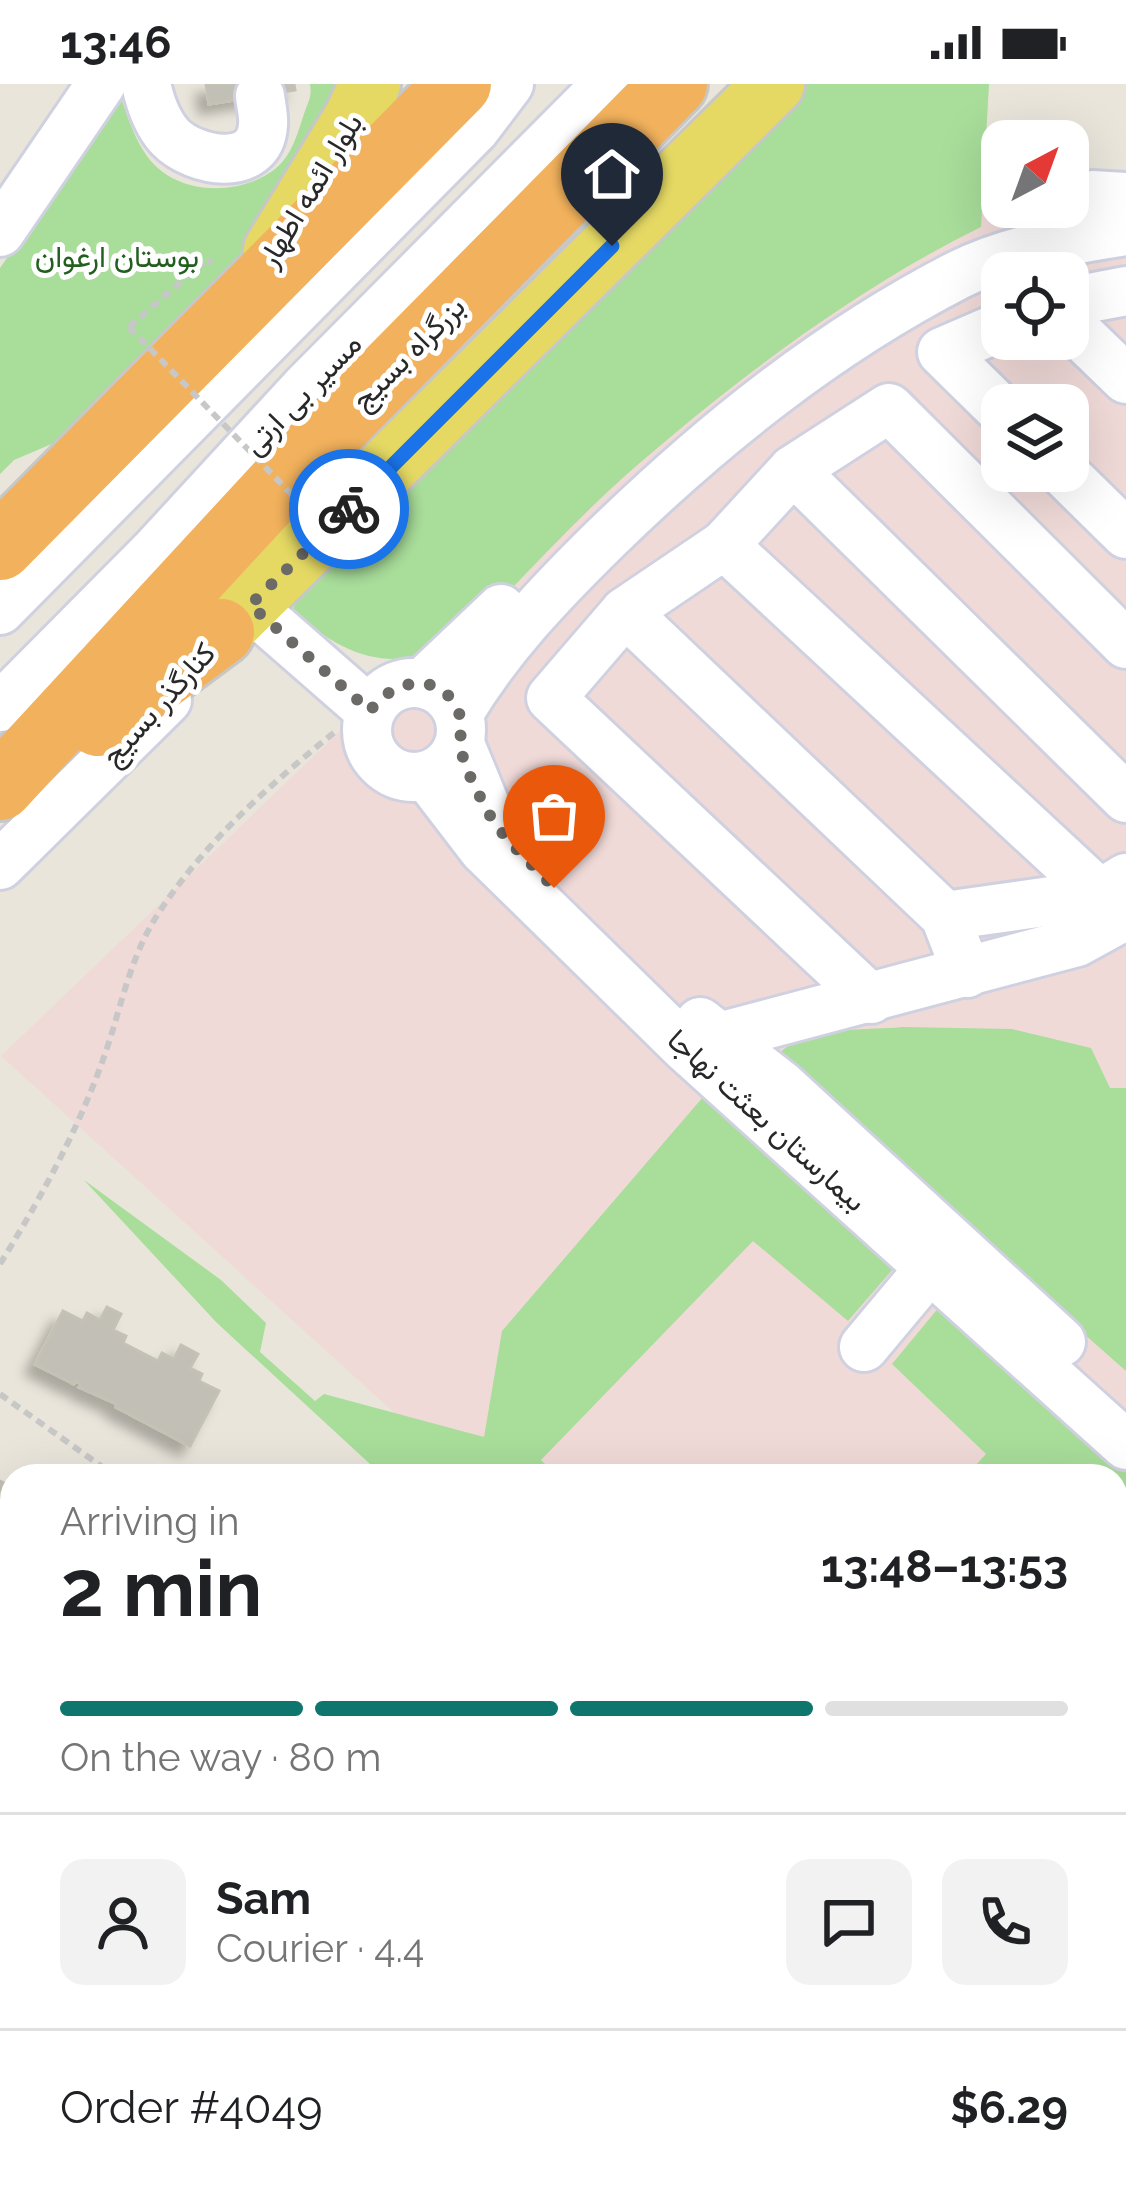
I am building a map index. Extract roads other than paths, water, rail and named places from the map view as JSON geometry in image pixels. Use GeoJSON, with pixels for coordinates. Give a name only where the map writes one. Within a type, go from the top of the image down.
{"type":"FeatureCollection","features":[{"type":"Feature","properties":{"kind":"highway"},"geometry":{"type":"LineString","coordinates":[[0,547],[227,276],[458,84]]}},
{"type":"Feature","properties":{"kind":"highway","name":"بزرگراه بسیج"},"geometry":{"type":"LineString","coordinates":[[0,788],[287,476],[674,84]]}},
{"type":"Feature","properties":{"kind":"highway"},"geometry":{"type":"LineString","coordinates":[[0,788],[236,619]]}},
{"type":"Feature","properties":{"kind":"main road","name":"بلوار ائمه اطهار"},"geometry":{"type":"LineString","coordinates":[[227,276],[355,117],[370,84]]}},
{"type":"Feature","properties":{"kind":"main road","name":"کنارگذر بسیج"},"geometry":{"type":"LineString","coordinates":[[236,619],[774,84]]}},
{"type":"Feature","properties":{"kind":"street"},"geometry":{"type":"LineString","coordinates":[[0,232],[100,84]]}},
{"type":"Feature","properties":{"kind":"street"},"geometry":{"type":"LineString","coordinates":[[146,84],[167,135],[188,152],[212,160],[234,160],[253,148],[264,129],[260,96]]}},
{"type":"Feature","properties":{"kind":"street","name":"مسیر بی ارتی"},"geometry":{"type":"LineString","coordinates":[[0,610],[476,129],[509,84]]}},
{"type":"Feature","properties":{"kind":"street","name":"مسیر بی ارتی"},"geometry":{"type":"LineString","coordinates":[[0,707],[154,552],[305,388],[607,84]]}},
{"type":"Feature","properties":{"kind":"street"},"geometry":{"type":"LineString","coordinates":[[1089,196],[1126,197]]}},
{"type":"Feature","properties":{"kind":"street"},"geometry":{"type":"LineString","coordinates":[[442,729],[392,688],[370,711],[368,741],[374,755],[397,774],[442,729],[631,482],[804,343],[964,243],[1005,228]]}},
{"type":"Feature","properties":{"kind":"street"},"geometry":{"type":"LineString","coordinates":[[442,729],[507,642],[565,579],[743,412],[845,342],[961,273],[1051,243],[1126,231]]}},
{"type":"Feature","properties":{"kind":"street"},"geometry":{"type":"LineString","coordinates":[[1089,298],[1126,291]]}},
{"type":"Feature","properties":{"kind":"street"},"geometry":{"type":"LineString","coordinates":[[871,999],[550,698],[625,612],[724,545],[793,470],[889,408],[942,352],[981,335]]}},
{"type":"Feature","properties":{"kind":"street"},"geometry":{"type":"LineString","coordinates":[[1089,343],[1126,379]]}},
{"type":"Feature","properties":{"kind":"street"},"geometry":{"type":"LineString","coordinates":[[942,352],[981,390]]}},
{"type":"Feature","properties":{"kind":"street"},"geometry":{"type":"LineString","coordinates":[[889,408],[1126,644]]}},
{"type":"Feature","properties":{"kind":"street"},"geometry":{"type":"LineString","coordinates":[[793,470],[1126,798]]}},
{"type":"Feature","properties":{"kind":"street"},"geometry":{"type":"LineString","coordinates":[[1083,492],[1126,534]]}},
{"type":"Feature","properties":{"kind":"street"},"geometry":{"type":"LineString","coordinates":[[724,545],[1117,896]]}},
{"type":"Feature","properties":{"kind":"street"},"geometry":{"type":"LineString","coordinates":[[625,612],[945,916],[967,973]]}},
{"type":"Feature","properties":{"kind":"street"},"geometry":{"type":"LineString","coordinates":[[236,619],[370,711]]}},
{"type":"Feature","properties":{"kind":"street","name":"کنارگذر بسیج"},"geometry":{"type":"LineString","coordinates":[[0,866],[169,697],[236,619]]}},
{"type":"Feature","properties":{"kind":"street","name":"بیمارستان بعثت نهاجا"},"geometry":{"type":"LineString","coordinates":[[442,729],[490,817],[619,959],[781,1085],[1126,1402]]}},
{"type":"Feature","properties":{"kind":"street","name":"بیمارستان بعثت نهاجا"},"geometry":{"type":"LineString","coordinates":[[442,729],[500,866],[687,1049],[1126,1445]]}},
{"type":"Feature","properties":{"kind":"street"},"geometry":{"type":"LineString","coordinates":[[945,916],[1117,896]]}},
{"type":"Feature","properties":{"kind":"street"},"geometry":{"type":"LineString","coordinates":[[719,1036],[1077,942],[1117,896]]}},
{"type":"Feature","properties":{"kind":"street"},"geometry":{"type":"LineString","coordinates":[[864,1347],[930,1268]]}},
{"type":"Feature","properties":{"kind":"park label","name":"بوستان ارغوان"},"geometry":{"type":"Point","coordinates":[117,256]}}]}
